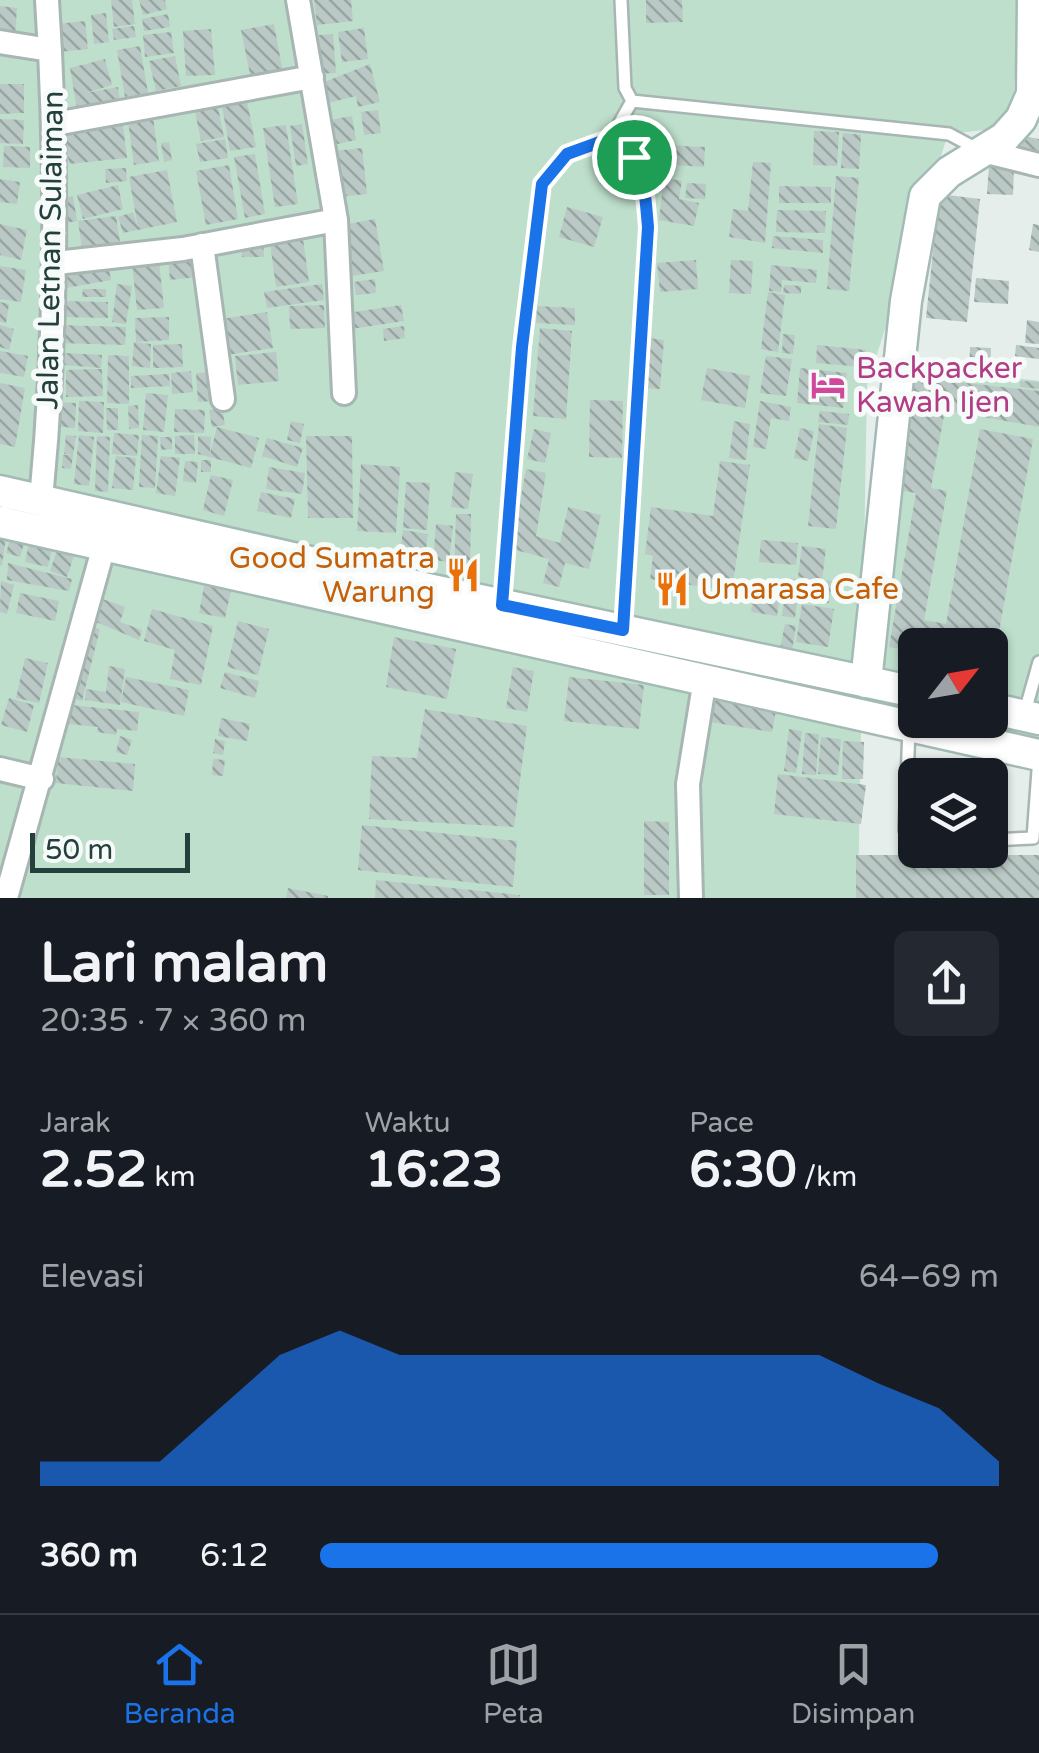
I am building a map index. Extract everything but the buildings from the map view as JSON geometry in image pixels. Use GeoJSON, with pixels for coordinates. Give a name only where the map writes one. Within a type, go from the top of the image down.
{"type":"FeatureCollection","features":[{"type":"Feature","properties":{"kind":"main road"},"geometry":{"type":"LineString","coordinates":[[866,682],[906,301],[925,196],[949,172],[1014,128],[1032,94],[1034,0]]}},
{"type":"Feature","properties":{"kind":"main road"},"geometry":{"type":"LineString","coordinates":[[0,491],[502,605],[898,689]]}},
{"type":"Feature","properties":{"kind":"main road"},"geometry":{"type":"LineString","coordinates":[[0,522],[898,720]]}},
{"type":"Feature","properties":{"kind":"main road"},"geometry":{"type":"LineString","coordinates":[[969,738],[1039,756]]}},
{"type":"Feature","properties":{"kind":"street","name":"Jalan Letnan Sulaiman"},"geometry":{"type":"LineString","coordinates":[[41,500],[53,370],[56,263],[55,124],[47,0]]}},
{"type":"Feature","properties":{"kind":"street"},"geometry":{"type":"LineString","coordinates":[[298,0],[336,220],[344,394]]}},
{"type":"Feature","properties":{"kind":"street"},"geometry":{"type":"LineString","coordinates":[[0,42],[50,50]]}},
{"type":"Feature","properties":{"kind":"street"},"geometry":{"type":"LineString","coordinates":[[55,124],[312,77]]}},
{"type":"Feature","properties":{"kind":"street"},"geometry":{"type":"LineString","coordinates":[[983,152],[1039,165]]}},
{"type":"Feature","properties":{"kind":"street"},"geometry":{"type":"LineString","coordinates":[[56,263],[202,245],[336,220]]}},
{"type":"Feature","properties":{"kind":"street"},"geometry":{"type":"LineString","coordinates":[[202,245],[223,398]]}},
{"type":"Feature","properties":{"kind":"street"},"geometry":{"type":"LineString","coordinates":[[6,898],[104,546]]}},
{"type":"Feature","properties":{"kind":"street"},"geometry":{"type":"LineString","coordinates":[[691,898],[688,784],[705,680]]}},
{"type":"Feature","properties":{"kind":"street"},"geometry":{"type":"LineString","coordinates":[[0,769],[42,779]]}},
{"type":"Feature","properties":{"kind":"lane"},"geometry":{"type":"LineString","coordinates":[[622,0],[625,88],[632,101]]}},
{"type":"Feature","properties":{"kind":"lane"},"geometry":{"type":"LineString","coordinates":[[502,605],[522,347],[542,184],[567,154],[611,138],[632,101]]}},
{"type":"Feature","properties":{"kind":"lane"},"geometry":{"type":"LineString","coordinates":[[632,101],[948,134],[983,152]]}},
{"type":"Feature","properties":{"kind":"lane"},"geometry":{"type":"LineString","coordinates":[[611,138],[634,157],[644,181],[648,227],[623,630]]}},
{"type":"Feature","properties":{"kind":"lane"},"geometry":{"type":"LineString","coordinates":[[1031,717],[1039,662]]}},
{"type":"Feature","properties":{"kind":"lane"},"geometry":{"type":"LineString","coordinates":[[1008,839],[1032,838],[1039,756]]}},
{"type":"Feature","properties":{"kind":"green space"},"geometry":{"type":"Polygon","coordinates":[[[0,0],[1019,0],[1012,127],[948,134],[867,385],[858,898],[0,898],[0,0]]]}},
{"type":"Feature","properties":{"kind":"green space"},"geometry":{"type":"Polygon","coordinates":[[[900,354],[924,366],[1039,381],[1039,732],[1008,723],[1008,628],[898,628],[898,691],[866,682],[900,354]]]}},
{"type":"Feature","properties":{"kind":"place","name":"Backpacker Kawah Ijen"},"geometry":{"type":"Point","coordinates":[828,385]}},
{"type":"Feature","properties":{"kind":"place","name":"Good Sumatra Warung"},"geometry":{"type":"Point","coordinates":[463,575]}},
{"type":"Feature","properties":{"kind":"place","name":"Umarasa Cafe"},"geometry":{"type":"Point","coordinates":[672,589]}},
{"type":"Feature","properties":{"kind":"route"},"geometry":{"type":"LineString","coordinates":[[611,138],[634,157],[644,181],[648,227],[623,630],[502,605],[522,347],[542,184],[553,166],[567,154],[611,138]]}}]}
